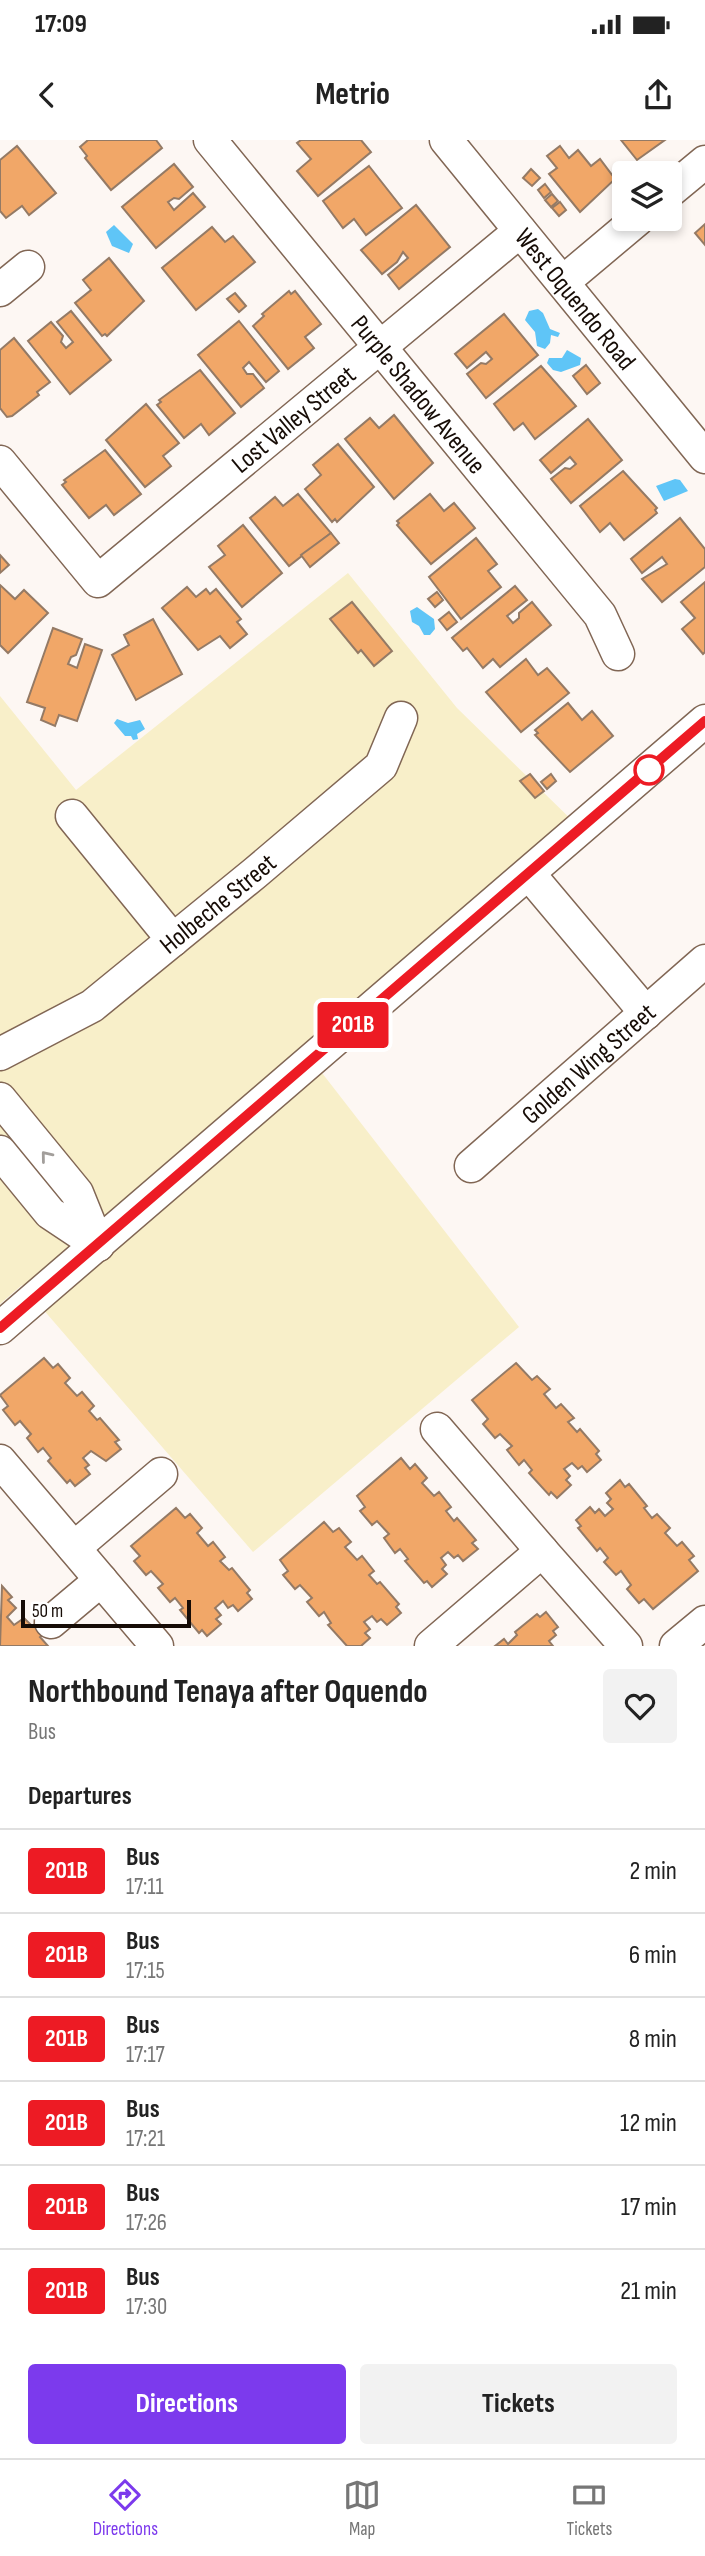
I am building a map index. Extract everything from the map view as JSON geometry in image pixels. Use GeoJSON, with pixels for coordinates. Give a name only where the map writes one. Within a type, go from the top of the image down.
{"type":"FeatureCollection","features":[{"type":"Feature","properties":{"kind":"street","name":"Purple Shadow Avenue"},"geometry":{"type":"LineString","coordinates":[[210,140],[600,615],[618,654]]}},
{"type":"Feature","properties":{"kind":"street","name":"West Oquendo Road"},"geometry":{"type":"LineString","coordinates":[[446,140],[705,457]]}},
{"type":"Feature","properties":{"kind":"street"},"geometry":{"type":"LineString","coordinates":[[682,181],[705,162]]}},
{"type":"Feature","properties":{"kind":"street","name":"Lost Valley Street"},"geometry":{"type":"LineString","coordinates":[[0,462],[98,581],[520,231]]}},
{"type":"Feature","properties":{"kind":"street"},"geometry":{"type":"LineString","coordinates":[[563,282],[624,231]]}},
{"type":"Feature","properties":{"kind":"street"},"geometry":{"type":"LineString","coordinates":[[0,290],[28,267]]}},
{"type":"Feature","properties":{"kind":"street","name":"Holbeche Street"},"geometry":{"type":"LineString","coordinates":[[0,1054],[92,1006],[381,766],[401,718]]}},
{"type":"Feature","properties":{"kind":"street"},"geometry":{"type":"LineString","coordinates":[[0,1328],[705,721]]}},
{"type":"Feature","properties":{"kind":"street"},"geometry":{"type":"LineString","coordinates":[[72,816],[173,940]]}},
{"type":"Feature","properties":{"kind":"street"},"geometry":{"type":"LineString","coordinates":[[529,874],[646,1013]]}},
{"type":"Feature","properties":{"kind":"street","name":"Golden Wing Street"},"geometry":{"type":"LineString","coordinates":[[471,1166],[705,961]]}},
{"type":"Feature","properties":{"kind":"street"},"geometry":{"type":"LineString","coordinates":[[5,1116],[77,1193],[98,1245]]}},
{"type":"Feature","properties":{"kind":"street"},"geometry":{"type":"LineString","coordinates":[[0,1152],[50,1213],[98,1245]]}},
{"type":"Feature","properties":{"kind":"street"},"geometry":{"type":"LineString","coordinates":[[437,1429],[626,1646]]}},
{"type":"Feature","properties":{"kind":"street"},"geometry":{"type":"LineString","coordinates":[[0,1461],[101,1580],[143,1641]]}},
{"type":"Feature","properties":{"kind":"street"},"geometry":{"type":"LineString","coordinates":[[74,1548],[161,1474]]}},
{"type":"Feature","properties":{"kind":"street"},"geometry":{"type":"LineString","coordinates":[[431,1646],[542,1551]]}},
{"type":"Feature","properties":{"kind":"street"},"geometry":{"type":"LineString","coordinates":[[51,1622],[101,1580]]}},
{"type":"Feature","properties":{"kind":"street"},"geometry":{"type":"LineString","coordinates":[[676,1646],[705,1622]]}},
{"type":"Feature","properties":{"kind":"sand"},"geometry":{"type":"Polygon","coordinates":[[[348,573],[457,708],[581,829],[312,1060],[519,1327],[253,1552],[22,1285],[0,1304],[0,696],[76,790],[348,573]]]}},
{"type":"Feature","properties":{"kind":"water"},"geometry":{"type":"Polygon","coordinates":[[[114,225],[133,244],[129,253],[112,246],[106,232],[114,225]]]}},
{"type":"Feature","properties":{"kind":"water"},"geometry":{"type":"Polygon","coordinates":[[[538,309],[543,313],[550,329],[560,333],[558,337],[551,335],[550,343],[545,349],[537,346],[535,332],[525,320],[529,311],[538,309]]]}},
{"type":"Feature","properties":{"kind":"water"},"geometry":{"type":"Polygon","coordinates":[[[567,350],[581,358],[580,365],[561,372],[553,370],[547,363],[549,358],[562,358],[567,350]]]}},
{"type":"Feature","properties":{"kind":"water"},"geometry":{"type":"Polygon","coordinates":[[[675,479],[680,480],[688,491],[664,501],[656,486],[675,479]]]}},
{"type":"Feature","properties":{"kind":"water"},"geometry":{"type":"Polygon","coordinates":[[[417,607],[434,619],[435,629],[430,635],[424,635],[419,626],[412,622],[410,611],[417,607]]]}},
{"type":"Feature","properties":{"kind":"water"},"geometry":{"type":"Polygon","coordinates":[[[117,719],[128,723],[140,720],[145,729],[137,734],[138,739],[133,740],[131,736],[125,736],[114,723],[117,719]]]}},
{"type":"Feature","properties":{"kind":"building"},"geometry":{"type":"Polygon","coordinates":[[[88,140],[156,140],[162,148],[111,190],[85,158],[87,156],[80,147],[88,140]]]}},
{"type":"Feature","properties":{"kind":"building"},"geometry":{"type":"Polygon","coordinates":[[[301,140],[361,140],[371,152],[318,196],[297,171],[311,159],[297,143],[301,140]]]}},
{"type":"Feature","properties":{"kind":"building"},"geometry":{"type":"Polygon","coordinates":[[[621,140],[665,140],[637,160],[621,140]]]}},
{"type":"Feature","properties":{"kind":"building"},"geometry":{"type":"Polygon","coordinates":[[[17,146],[56,193],[29,215],[22,206],[6,218],[0,211],[0,160],[17,146]]]}},
{"type":"Feature","properties":{"kind":"building"},"geometry":{"type":"Polygon","coordinates":[[[560,146],[569,158],[578,150],[591,166],[600,159],[612,175],[612,182],[580,212],[549,174],[557,168],[547,156],[560,146]]]}},
{"type":"Feature","properties":{"kind":"building"},"geometry":{"type":"Polygon","coordinates":[[[174,164],[193,187],[179,199],[174,198],[168,202],[174,210],[193,193],[205,207],[156,248],[122,207],[174,164]]]}},
{"type":"Feature","properties":{"kind":"building"},"geometry":{"type":"Polygon","coordinates":[[[369,166],[402,208],[366,235],[354,219],[343,228],[323,201],[369,166]]]}},
{"type":"Feature","properties":{"kind":"building"},"geometry":{"type":"Polygon","coordinates":[[[531,169],[540,178],[532,186],[523,178],[531,169]]]}},
{"type":"Feature","properties":{"kind":"building"},"geometry":{"type":"Polygon","coordinates":[[[545,184],[551,192],[544,198],[538,190],[545,184]]]}},
{"type":"Feature","properties":{"kind":"building"},"geometry":{"type":"Polygon","coordinates":[[[552,194],[558,201],[551,207],[545,200],[552,194]]]}},
{"type":"Feature","properties":{"kind":"building"},"geometry":{"type":"Polygon","coordinates":[[[560,202],[566,210],[559,216],[552,208],[560,202]]]}},
{"type":"Feature","properties":{"kind":"building"},"geometry":{"type":"Polygon","coordinates":[[[416,205],[450,247],[399,289],[388,275],[408,258],[403,252],[397,262],[382,274],[361,250],[416,205]]]}},
{"type":"Feature","properties":{"kind":"building"},"geometry":{"type":"Polygon","coordinates":[[[705,224],[705,245],[695,233],[705,224]]]}},
{"type":"Feature","properties":{"kind":"building"},"geometry":{"type":"Polygon","coordinates":[[[212,227],[225,242],[233,236],[255,262],[196,310],[162,268],[212,227]]]}},
{"type":"Feature","properties":{"kind":"building"},"geometry":{"type":"Polygon","coordinates":[[[109,258],[144,301],[107,336],[102,336],[75,303],[91,290],[83,280],[109,258]]]}},
{"type":"Feature","properties":{"kind":"building"},"geometry":{"type":"Polygon","coordinates":[[[289,291],[291,294],[295,291],[321,324],[305,337],[314,348],[288,369],[253,326],[264,316],[262,314],[289,291]]]}},
{"type":"Feature","properties":{"kind":"building"},"geometry":{"type":"Polygon","coordinates":[[[235,293],[246,306],[239,312],[227,299],[235,293]]]}},
{"type":"Feature","properties":{"kind":"building"},"geometry":{"type":"Polygon","coordinates":[[[71,311],[111,360],[70,394],[28,341],[51,322],[63,336],[61,342],[66,348],[73,342],[57,322],[71,311]]]}},
{"type":"Feature","properties":{"kind":"building"},"geometry":{"type":"Polygon","coordinates":[[[504,314],[538,355],[486,398],[467,374],[481,363],[486,364],[492,359],[486,352],[467,368],[455,354],[504,314]]]}},
{"type":"Feature","properties":{"kind":"building"},"geometry":{"type":"Polygon","coordinates":[[[239,321],[279,371],[266,382],[249,362],[243,368],[247,374],[253,374],[264,388],[241,407],[198,355],[239,321]]]}},
{"type":"Feature","properties":{"kind":"building"},"geometry":{"type":"Polygon","coordinates":[[[14,338],[50,382],[37,392],[39,395],[7,417],[0,408],[0,350],[14,338]]]}},
{"type":"Feature","properties":{"kind":"building"},"geometry":{"type":"Polygon","coordinates":[[[586,365],[600,383],[587,394],[573,376],[586,365]]]}},
{"type":"Feature","properties":{"kind":"building"},"geometry":{"type":"Polygon","coordinates":[[[541,366],[576,406],[535,439],[523,423],[514,430],[494,404],[541,366]]]}},
{"type":"Feature","properties":{"kind":"building"},"geometry":{"type":"Polygon","coordinates":[[[200,370],[235,413],[209,435],[201,424],[184,438],[157,405],[161,402],[159,400],[200,370]]]}},
{"type":"Feature","properties":{"kind":"building"},"geometry":{"type":"Polygon","coordinates":[[[146,404],[179,443],[163,456],[171,466],[145,487],[106,440],[146,404]]]}},
{"type":"Feature","properties":{"kind":"building"},"geometry":{"type":"Polygon","coordinates":[[[394,415],[433,463],[394,499],[345,439],[370,418],[379,428],[394,415]]]}},
{"type":"Feature","properties":{"kind":"building"},"geometry":{"type":"Polygon","coordinates":[[[588,419],[622,460],[571,503],[551,479],[565,468],[570,469],[576,464],[570,457],[551,473],[540,460],[588,419]]]}},
{"type":"Feature","properties":{"kind":"building"},"geometry":{"type":"Polygon","coordinates":[[[338,444],[374,487],[337,522],[335,519],[332,522],[305,489],[321,475],[313,465],[338,444]]]}},
{"type":"Feature","properties":{"kind":"building"},"geometry":{"type":"Polygon","coordinates":[[[105,450],[141,494],[114,515],[106,505],[89,518],[62,485],[66,482],[64,480],[105,450]]]}},
{"type":"Feature","properties":{"kind":"building"},"geometry":{"type":"Polygon","coordinates":[[[623,471],[657,508],[657,513],[624,540],[610,523],[600,532],[580,506],[623,471]]]}},
{"type":"Feature","properties":{"kind":"building"},"geometry":{"type":"Polygon","coordinates":[[[298,494],[331,533],[289,566],[250,518],[275,497],[283,506],[298,494]]]}},
{"type":"Feature","properties":{"kind":"building"},"geometry":{"type":"Polygon","coordinates":[[[430,494],[444,511],[454,503],[475,528],[431,564],[397,525],[397,521],[430,494]]]}},
{"type":"Feature","properties":{"kind":"building"},"geometry":{"type":"Polygon","coordinates":[[[680,518],[705,549],[705,567],[662,602],[642,579],[667,564],[662,557],[642,573],[631,559],[680,518]]]}},
{"type":"Feature","properties":{"kind":"building"},"geometry":{"type":"Polygon","coordinates":[[[243,525],[282,573],[242,607],[209,567],[225,555],[218,546],[243,525]]]}},
{"type":"Feature","properties":{"kind":"building"},"geometry":{"type":"Polygon","coordinates":[[[331,533],[339,543],[310,567],[301,555],[331,533]]]}},
{"type":"Feature","properties":{"kind":"building"},"geometry":{"type":"Polygon","coordinates":[[[476,538],[497,564],[488,571],[501,587],[461,619],[429,577],[476,538]]]}},
{"type":"Feature","properties":{"kind":"building"},"geometry":{"type":"Polygon","coordinates":[[[0,555],[9,565],[0,573],[0,555]]]}},
{"type":"Feature","properties":{"kind":"building"},"geometry":{"type":"Polygon","coordinates":[[[705,582],[703,654],[682,629],[695,618],[681,602],[705,582]]]}},
{"type":"Feature","properties":{"kind":"building"},"geometry":{"type":"Polygon","coordinates":[[[0,585],[15,599],[24,590],[48,613],[8,653],[0,645],[0,585]]]}},
{"type":"Feature","properties":{"kind":"building"},"geometry":{"type":"Polygon","coordinates":[[[515,586],[527,600],[507,616],[513,623],[519,618],[519,613],[532,602],[551,625],[500,667],[493,659],[483,668],[467,648],[463,651],[452,638],[515,586]]]}},
{"type":"Feature","properties":{"kind":"building"},"geometry":{"type":"Polygon","coordinates":[[[187,587],[196,597],[206,589],[210,594],[216,589],[241,619],[237,622],[247,634],[230,648],[220,636],[198,650],[162,608],[187,587]]]}},
{"type":"Feature","properties":{"kind":"building"},"geometry":{"type":"Polygon","coordinates":[[[437,592],[443,600],[435,607],[428,599],[437,592]]]}},
{"type":"Feature","properties":{"kind":"building"},"geometry":{"type":"Polygon","coordinates":[[[352,602],[392,651],[374,666],[361,650],[358,653],[330,619],[352,602]]]}},
{"type":"Feature","properties":{"kind":"building"},"geometry":{"type":"Polygon","coordinates":[[[449,612],[457,622],[447,630],[439,620],[449,612]]]}},
{"type":"Feature","properties":{"kind":"building"},"geometry":{"type":"Polygon","coordinates":[[[153,619],[182,674],[136,700],[112,655],[129,645],[124,635],[153,619]]]}},
{"type":"Feature","properties":{"kind":"building"},"geometry":{"type":"Polygon","coordinates":[[[53,628],[82,639],[76,655],[71,657],[68,664],[77,668],[85,644],[102,650],[77,721],[59,715],[55,726],[41,720],[45,708],[27,702],[53,628]]]}},
{"type":"Feature","properties":{"kind":"building"},"geometry":{"type":"Polygon","coordinates":[[[526,659],[538,675],[547,668],[569,693],[521,732],[486,692],[526,659]]]}},
{"type":"Feature","properties":{"kind":"building"},"geometry":{"type":"Polygon","coordinates":[[[568,703],[582,720],[592,711],[613,736],[570,772],[535,735],[538,733],[535,730],[568,703]]]}},
{"type":"Feature","properties":{"kind":"building"},"geometry":{"type":"Polygon","coordinates":[[[530,774],[544,791],[535,798],[520,781],[530,774]]]}},
{"type":"Feature","properties":{"kind":"building"},"geometry":{"type":"Polygon","coordinates":[[[551,774],[556,781],[547,789],[541,782],[551,774]]]}},
{"type":"Feature","properties":{"kind":"building"},"geometry":{"type":"Polygon","coordinates":[[[44,1358],[53,1368],[58,1364],[70,1378],[65,1383],[77,1396],[82,1392],[94,1406],[89,1411],[97,1420],[100,1418],[119,1440],[115,1442],[121,1449],[106,1461],[91,1451],[83,1458],[89,1465],[85,1468],[90,1474],[75,1486],[70,1480],[67,1483],[48,1461],[51,1458],[43,1448],[38,1452],[27,1438],[31,1434],[20,1421],[15,1425],[3,1410],[8,1406],[0,1395],[44,1358]]]}},
{"type":"Feature","properties":{"kind":"building"},"geometry":{"type":"Polygon","coordinates":[[[516,1363],[532,1380],[537,1376],[550,1389],[544,1394],[556,1408],[561,1404],[574,1418],[568,1422],[577,1432],[580,1429],[599,1451],[596,1454],[601,1460],[587,1472],[582,1466],[578,1469],[572,1463],[564,1469],[570,1476],[566,1480],[571,1485],[557,1498],[551,1492],[549,1495],[529,1473],[532,1470],[524,1460],[519,1465],[507,1450],[512,1446],[500,1434],[495,1438],[483,1424],[488,1419],[472,1400],[516,1363]]]}},
{"type":"Feature","properties":{"kind":"building"},"geometry":{"type":"Polygon","coordinates":[[[401,1458],[410,1469],[415,1464],[427,1478],[422,1483],[434,1496],[439,1492],[451,1507],[446,1511],[454,1521],[457,1518],[476,1540],[472,1543],[478,1549],[463,1561],[458,1555],[454,1558],[448,1552],[441,1558],[446,1565],[442,1569],[447,1574],[432,1587],[427,1581],[424,1583],[405,1561],[408,1559],[400,1549],[395,1553],[384,1538],[389,1534],[377,1521],[372,1525],[360,1511],[365,1507],[357,1496],[401,1458]]]}},
{"type":"Feature","properties":{"kind":"building"},"geometry":{"type":"Polygon","coordinates":[[[620,1480],[625,1487],[629,1484],[647,1506],[644,1508],[652,1518],[657,1514],[670,1528],[665,1533],[677,1546],[682,1542],[694,1556],[689,1560],[698,1571],[653,1609],[644,1599],[639,1603],[627,1589],[631,1585],[621,1571],[616,1575],[604,1562],[608,1558],[600,1548],[597,1551],[578,1528],[581,1526],[576,1520],[590,1507],[595,1513],[599,1509],[605,1516],[613,1509],[607,1503],[611,1499],[606,1493],[620,1480]]]}},
{"type":"Feature","properties":{"kind":"building"},"geometry":{"type":"Polygon","coordinates":[[[176,1508],[185,1518],[190,1514],[202,1528],[197,1533],[208,1546],[213,1542],[225,1557],[220,1561],[229,1570],[232,1568],[250,1590],[247,1593],[252,1599],[238,1611],[233,1605],[228,1608],[223,1601],[215,1608],[221,1615],[216,1619],[221,1624],[207,1636],[202,1630],[199,1633],[180,1610],[183,1608],[175,1598],[170,1602],[158,1588],[163,1584],[151,1571],[146,1575],[134,1561],[140,1556],[131,1546],[176,1508]]]}},
{"type":"Feature","properties":{"kind":"building"},"geometry":{"type":"Polygon","coordinates":[[[324,1522],[333,1532],[339,1528],[351,1542],[345,1547],[357,1560],[362,1556],[374,1571],[369,1575],[377,1584],[380,1582],[399,1604],[396,1607],[401,1613],[387,1625],[381,1619],[377,1622],[372,1616],[364,1622],[370,1629],[365,1633],[370,1638],[361,1646],[347,1646],[328,1625],[331,1623],[324,1612],[319,1616],[307,1602],[312,1598],[300,1585],[295,1589],[283,1575],[288,1571],[280,1560],[324,1522]]]}},
{"type":"Feature","properties":{"kind":"building"},"geometry":{"type":"Polygon","coordinates":[[[2,1586],[12,1597],[8,1600],[16,1608],[7,1617],[14,1625],[24,1618],[32,1626],[36,1623],[45,1633],[40,1637],[48,1646],[0,1646],[2,1586]]]}},
{"type":"Feature","properties":{"kind":"building"},"geometry":{"type":"Polygon","coordinates":[[[546,1612],[558,1627],[553,1631],[556,1635],[549,1641],[553,1646],[495,1646],[504,1639],[508,1644],[517,1635],[515,1632],[537,1614],[540,1617],[546,1612]]]}},
{"type":"Feature","properties":{"kind":"bus line","name":"201B"},"geometry":{"type":"LineString","coordinates":[[0,1328],[705,721]]}}]}
